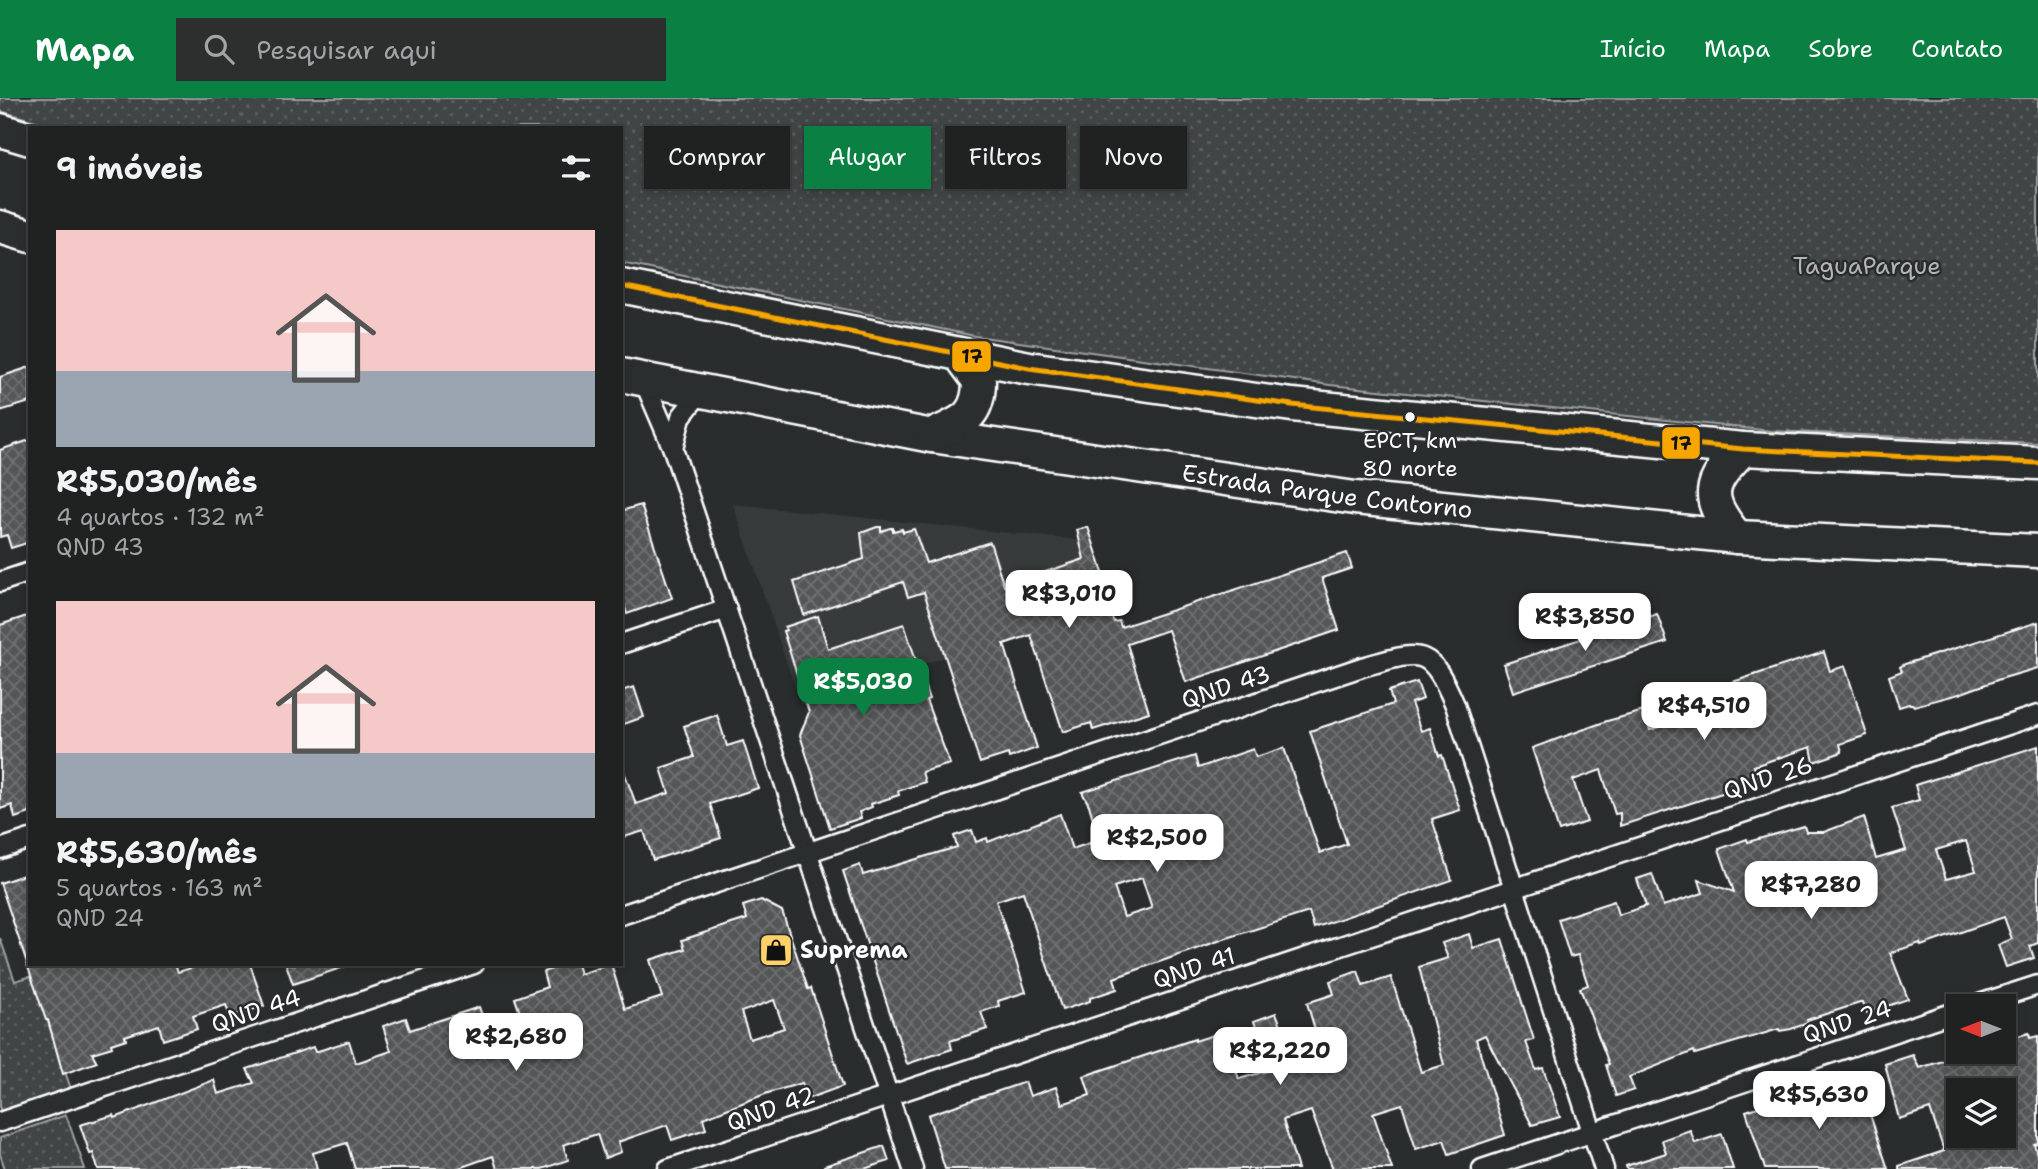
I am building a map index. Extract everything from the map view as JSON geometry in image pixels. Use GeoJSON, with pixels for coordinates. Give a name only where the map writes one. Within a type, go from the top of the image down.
{"type":"FeatureCollection","features":[{"type":"Feature","properties":{"kind":"highway"},"geometry":{"type":"LineString","coordinates":[[0,130],[28,138]]}},
{"type":"Feature","properties":{"kind":"highway"},"geometry":{"type":"LineString","coordinates":[[0,227],[28,235]]}},
{"type":"Feature","properties":{"kind":"highway"},"geometry":{"type":"LineString","coordinates":[[623,286],[1029,368],[1292,405],[1744,449],[2038,463]]}},
{"type":"Feature","properties":{"kind":"highway"},"geometry":{"type":"LineString","coordinates":[[932,436],[966,418],[976,402],[979,381],[959,354]]}},
{"type":"Feature","properties":{"kind":"highway","name":"Estrada Parque Contorno"},"geometry":{"type":"LineString","coordinates":[[632,377],[932,436],[1382,502],[1737,537],[2038,551]]}},
{"type":"Feature","properties":{"kind":"highway"},"geometry":{"type":"LineString","coordinates":[[1737,537],[1717,512],[1713,496],[1718,477],[1744,449]]}},
{"type":"Feature","properties":{"kind":"street"},"geometry":{"type":"LineString","coordinates":[[632,377],[673,449],[913,1169]]}},
{"type":"Feature","properties":{"kind":"street"},"geometry":{"type":"LineString","coordinates":[[673,449],[681,417],[702,390]]}},
{"type":"Feature","properties":{"kind":"street"},"geometry":{"type":"LineString","coordinates":[[0,582],[28,573]]}},
{"type":"Feature","properties":{"kind":"street"},"geometry":{"type":"LineString","coordinates":[[623,643],[727,609]]}},
{"type":"Feature","properties":{"kind":"street","name":"QND 43"},"geometry":{"type":"LineString","coordinates":[[807,853],[1362,667],[1411,655],[1428,659],[1447,684],[1455,705],[1604,1169]]}},
{"type":"Feature","properties":{"kind":"street","name":"QND 26"},"geometry":{"type":"LineString","coordinates":[[1513,888],[2038,715]]}},
{"type":"Feature","properties":{"kind":"street"},"geometry":{"type":"LineString","coordinates":[[0,849],[28,840]]}},
{"type":"Feature","properties":{"kind":"street"},"geometry":{"type":"LineString","coordinates":[[623,914],[807,853]]}},
{"type":"Feature","properties":{"kind":"street","name":"QND 41"},"geometry":{"type":"LineString","coordinates":[[889,1095],[1513,888]]}},
{"type":"Feature","properties":{"kind":"street","name":"QND 44"},"geometry":{"type":"LineString","coordinates":[[0,1122],[468,966]]}},
{"type":"Feature","properties":{"kind":"street"},"geometry":{"type":"LineString","coordinates":[[2010,994],[2038,985]]}},
{"type":"Feature","properties":{"kind":"street","name":"QND 24"},"geometry":{"type":"LineString","coordinates":[[1482,1169],[1946,1015]]}},
{"type":"Feature","properties":{"kind":"street","name":"QND 42"},"geometry":{"type":"LineString","coordinates":[[668,1169],[889,1095]]}},
{"type":"Feature","properties":{"kind":"shaded area"},"geometry":{"type":"Polygon","coordinates":[[[733,504],[1086,541],[1103,604],[801,705],[733,504]]]}},
{"type":"Feature","properties":{"kind":"green space","name":"TaguaParque"},"geometry":{"type":"Polygon","coordinates":[[[0,98],[2038,98],[2038,443],[1772,431],[1330,385],[975,336],[623,263],[623,126],[53,126],[0,111],[0,98]]]}},
{"type":"Feature","properties":{"kind":"green space"},"geometry":{"type":"Polygon","coordinates":[[[0,938],[15,981],[32,976],[71,1089],[0,1113],[0,938]]]}},
{"type":"Feature","properties":{"kind":"green space"},"geometry":{"type":"Polygon","coordinates":[[[66,1115],[85,1169],[5,1169],[0,1154],[0,1138],[66,1115]]]}},
{"type":"Feature","properties":{"kind":"building"},"geometry":{"type":"Polygon","coordinates":[[[28,368],[28,403],[0,411],[0,377],[28,368]]]}},
{"type":"Feature","properties":{"kind":"building"},"geometry":{"type":"Polygon","coordinates":[[[28,441],[28,543],[11,548],[7,535],[0,537],[0,450],[28,441]]]}},
{"type":"Feature","properties":{"kind":"building"},"geometry":{"type":"Polygon","coordinates":[[[641,505],[672,598],[627,614],[623,602],[623,510],[641,505]]]}},
{"type":"Feature","properties":{"kind":"building"},"geometry":{"type":"Polygon","coordinates":[[[881,527],[881,531],[890,528],[893,528],[893,531],[902,529],[903,532],[914,529],[926,563],[990,542],[1004,586],[1084,559],[1077,530],[1088,527],[1108,588],[1103,590],[1112,618],[1114,622],[1119,621],[1121,627],[1347,553],[1352,568],[1322,578],[1339,630],[1186,682],[1168,630],[1127,644],[1149,712],[1093,730],[1091,723],[1063,732],[1031,635],[1004,644],[1037,748],[1009,758],[1008,754],[980,763],[924,592],[908,597],[903,582],[804,615],[794,582],[864,559],[861,533],[881,527]]]}},
{"type":"Feature","properties":{"kind":"building"},"geometry":{"type":"Polygon","coordinates":[[[1657,614],[1667,642],[1513,692],[1504,664],[1657,614]]]}},
{"type":"Feature","properties":{"kind":"building"},"geometry":{"type":"Polygon","coordinates":[[[28,616],[28,814],[15,818],[12,805],[0,809],[0,625],[28,616]]]}},
{"type":"Feature","properties":{"kind":"building"},"geometry":{"type":"Polygon","coordinates":[[[818,616],[828,649],[904,624],[929,699],[926,700],[950,764],[922,772],[925,782],[898,791],[899,795],[871,804],[872,807],[859,812],[861,818],[830,828],[800,735],[809,712],[783,631],[786,630],[785,627],[818,616]]]}},
{"type":"Feature","properties":{"kind":"building"},"geometry":{"type":"Polygon","coordinates":[[[2038,622],[2038,668],[1959,694],[1914,706],[1909,704],[1899,707],[1889,676],[1902,671],[1900,667],[2038,622]]]}},
{"type":"Feature","properties":{"kind":"building"},"geometry":{"type":"Polygon","coordinates":[[[1824,652],[1830,671],[1845,666],[1867,735],[1840,744],[1842,752],[1814,762],[1811,747],[1754,766],[1759,781],[1620,826],[1620,813],[1615,814],[1601,770],[1573,780],[1587,822],[1559,831],[1532,748],[1607,721],[1644,711],[1650,730],[1678,721],[1672,702],[1824,652]]]}},
{"type":"Feature","properties":{"kind":"building"},"geometry":{"type":"Polygon","coordinates":[[[1417,682],[1423,699],[1411,703],[1421,731],[1430,728],[1439,756],[1442,755],[1460,810],[1432,819],[1452,880],[1314,928],[1309,912],[1224,939],[1114,978],[1117,989],[1062,1010],[1023,892],[996,901],[1026,992],[998,1001],[999,1006],[981,1012],[987,1029],[950,1041],[952,1049],[907,1064],[843,871],[860,865],[863,875],[957,847],[954,836],[972,830],[976,842],[987,838],[988,842],[1060,814],[1072,849],[1099,840],[1089,805],[1082,792],[1195,756],[1198,768],[1253,749],[1256,757],[1284,748],[1320,853],[1347,844],[1310,731],[1393,704],[1389,691],[1417,682]],[[1142,878],[1114,887],[1124,917],[1152,908],[1142,878]]]}},
{"type":"Feature","properties":{"kind":"building"},"geometry":{"type":"Polygon","coordinates":[[[634,687],[644,717],[623,724],[623,690],[634,687]]]}},
{"type":"Feature","properties":{"kind":"building"},"geometry":{"type":"Polygon","coordinates":[[[717,715],[727,746],[743,741],[758,788],[710,804],[721,838],[653,860],[644,831],[623,837],[623,769],[636,804],[669,793],[661,768],[694,757],[684,726],[717,715]]]}},
{"type":"Feature","properties":{"kind":"building"},"geometry":{"type":"Polygon","coordinates":[[[2038,746],[2038,943],[2030,946],[2034,958],[2006,967],[1998,945],[2012,939],[2004,917],[1921,946],[1920,943],[1890,953],[1908,999],[1867,1013],[1863,1002],[1807,1020],[1808,1023],[1791,1029],[1779,1029],[1695,1054],[1694,1051],[1629,1077],[1634,1090],[1616,1096],[1606,1065],[1609,1064],[1580,988],[1588,985],[1578,955],[1570,957],[1558,919],[1614,901],[1618,915],[1646,906],[1637,879],[1652,874],[1663,906],[1703,893],[1699,880],[1734,892],[1719,849],[1747,839],[1748,842],[1804,826],[1806,832],[1824,832],[1864,817],[1876,859],[1906,850],[1892,808],[1919,800],[1915,785],[2038,746]],[[1966,841],[1936,850],[1946,879],[1976,871],[1966,841]]]}},
{"type":"Feature","properties":{"kind":"building"},"geometry":{"type":"Polygon","coordinates":[[[28,874],[28,963],[27,963],[0,883],[28,874]]]}},
{"type":"Feature","properties":{"kind":"building"},"geometry":{"type":"Polygon","coordinates":[[[761,900],[782,911],[843,1086],[807,1099],[802,1083],[768,1093],[703,1118],[706,1129],[672,1140],[667,1125],[618,1142],[621,1152],[605,1158],[597,1134],[563,1145],[568,1160],[542,1169],[497,1169],[493,1156],[456,1169],[355,1169],[347,1143],[313,1153],[317,1169],[98,1169],[80,1125],[114,1115],[115,1118],[214,1080],[218,1094],[254,1083],[247,1069],[313,1047],[315,1052],[349,1041],[356,1063],[391,1051],[383,1026],[406,1018],[410,1030],[479,1007],[493,1046],[527,1034],[515,998],[547,987],[543,972],[561,966],[578,966],[580,974],[612,966],[625,1009],[662,997],[650,960],[685,949],[682,940],[747,919],[743,906],[761,900]],[[774,1000],[741,1012],[750,1039],[784,1028],[774,1000]]]}},
{"type":"Feature","properties":{"kind":"building"},"geometry":{"type":"Polygon","coordinates":[[[1469,934],[1473,948],[1502,939],[1534,1040],[1526,1042],[1536,1070],[1543,1068],[1560,1117],[1532,1125],[1485,1035],[1476,1039],[1505,1135],[1449,1154],[1444,1140],[1416,1149],[1402,1104],[1373,1113],[1392,1169],[1333,1169],[1311,1111],[1283,1120],[1298,1169],[945,1169],[928,1115],[1025,1082],[1030,1096],[1056,1087],[1062,1104],[1090,1095],[1084,1076],[1223,1032],[1239,1079],[1270,1070],[1254,1021],[1276,1013],[1288,1042],[1316,1033],[1307,1003],[1334,994],[1330,981],[1358,971],[1363,986],[1391,977],[1421,1072],[1444,1065],[1419,967],[1448,958],[1442,943],[1469,934]]]}},
{"type":"Feature","properties":{"kind":"building"},"geometry":{"type":"Polygon","coordinates":[[[27,964],[176,966],[178,972],[198,966],[251,966],[264,1006],[230,1017],[226,1005],[193,1016],[197,1029],[163,1040],[159,1025],[125,1036],[126,1039],[111,1044],[112,1047],[92,1053],[97,1062],[63,1074],[27,964]]]}},
{"type":"Feature","properties":{"kind":"building"},"geometry":{"type":"Polygon","coordinates":[[[287,966],[344,966],[344,967],[293,984],[287,966]]]}},
{"type":"Feature","properties":{"kind":"building"},"geometry":{"type":"Polygon","coordinates":[[[2029,1033],[2030,1038],[2038,1036],[2038,1143],[2034,1144],[2038,1169],[1899,1169],[1899,1166],[1944,1151],[1930,1109],[1899,1119],[1885,1064],[1913,1055],[1919,1068],[1946,1060],[1946,1064],[2016,1064],[2016,1037],[2029,1033]]]}},
{"type":"Feature","properties":{"kind":"building"},"geometry":{"type":"Polygon","coordinates":[[[1857,1075],[1888,1169],[1765,1169],[1746,1111],[1774,1102],[1775,1106],[1830,1088],[1833,1084],[1857,1075]]]}},
{"type":"Feature","properties":{"kind":"building"},"geometry":{"type":"Polygon","coordinates":[[[1690,1130],[1695,1143],[1722,1134],[1733,1169],[1627,1169],[1626,1166],[1666,1153],[1662,1140],[1690,1130]]]}},
{"type":"Feature","properties":{"kind":"building"},"geometry":{"type":"Polygon","coordinates":[[[884,1146],[889,1161],[864,1169],[824,1169],[824,1166],[884,1146]]]}},
{"type":"Feature","properties":{"kind":"transit line","name":"17"},"geometry":{"type":"LineString","coordinates":[[623,286],[1029,368],[1292,405],[1743,449],[2038,463]]}},
{"type":"Feature","properties":{"kind":"place","name":"EPCT, km 80 norte"},"geometry":{"type":"Point","coordinates":[1410,417]}},
{"type":"Feature","properties":{"kind":"place","name":"Suprema"},"geometry":{"type":"Point","coordinates":[776,950]}}]}
